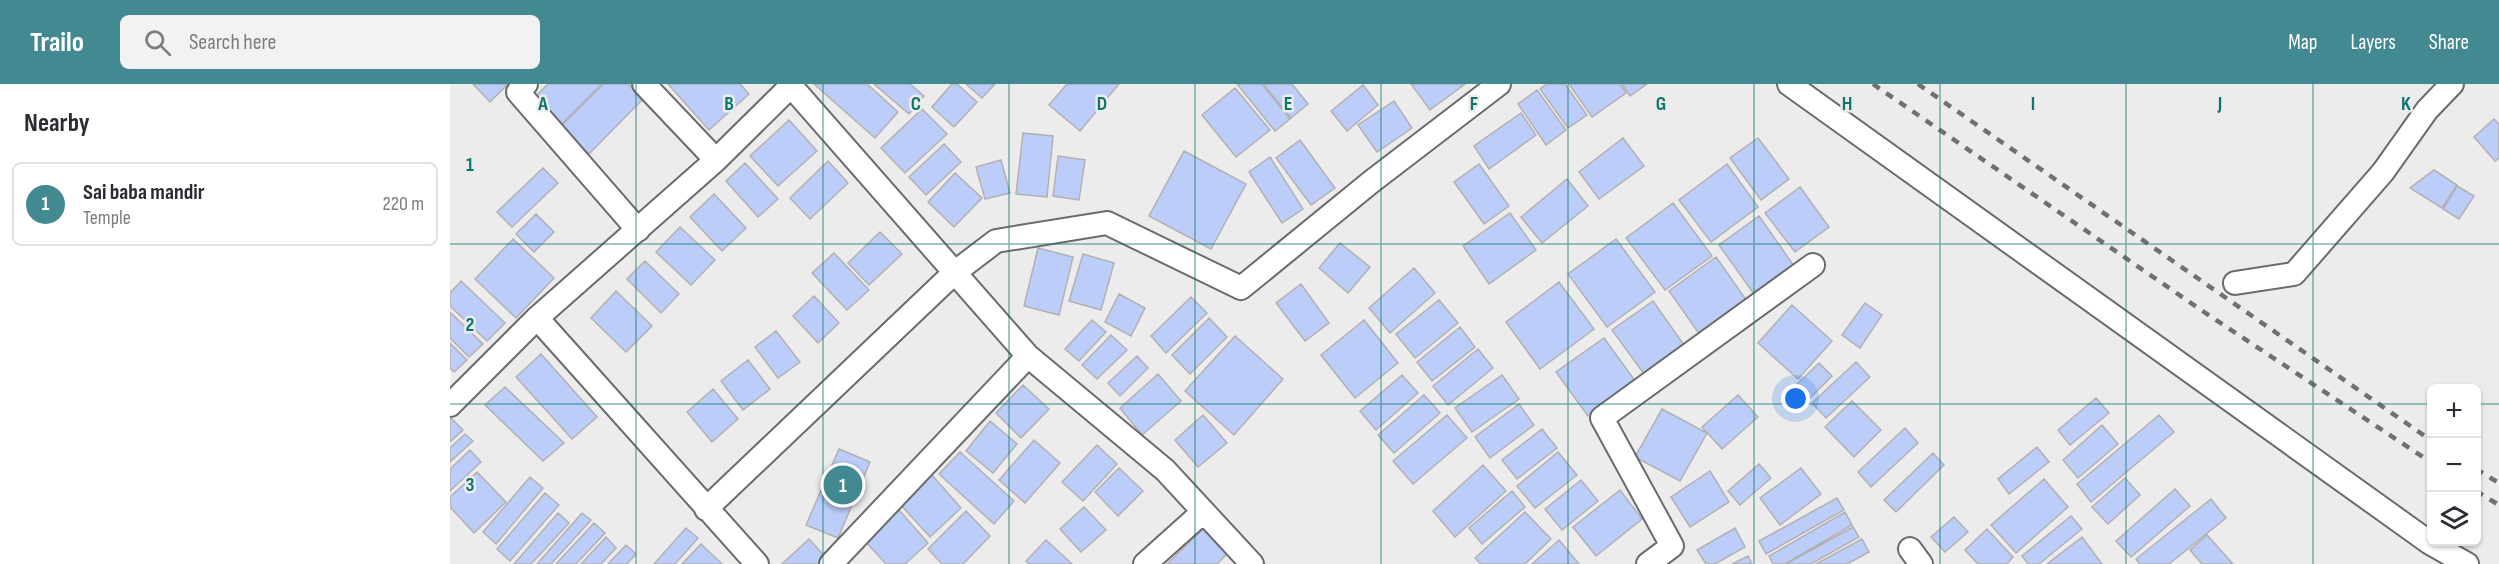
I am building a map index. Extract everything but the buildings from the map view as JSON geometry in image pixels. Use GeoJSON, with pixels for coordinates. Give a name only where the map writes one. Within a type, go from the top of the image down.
{"type":"FeatureCollection","features":[{"type":"Feature","properties":{"kind":"street"},"geometry":{"type":"LineString","coordinates":[[526,84],[518,92],[638,230]]}},
{"type":"Feature","properties":{"kind":"street"},"geometry":{"type":"LineString","coordinates":[[644,84],[716,160]]}},
{"type":"Feature","properties":{"kind":"street"},"geometry":{"type":"LineString","coordinates":[[706,509],[954,273],[996,242],[1107,223],[1241,288],[1371,182],[1499,84]]}},
{"type":"Feature","properties":{"kind":"street"},"geometry":{"type":"LineString","coordinates":[[1789,84],[2430,543],[2468,564]]}},
{"type":"Feature","properties":{"kind":"street"},"geometry":{"type":"LineString","coordinates":[[2235,283],[2294,274],[2383,172],[2427,110],[2452,84]]}},
{"type":"Feature","properties":{"kind":"street"},"geometry":{"type":"LineString","coordinates":[[450,405],[537,318],[716,160],[792,85],[1028,356],[1165,470],[1252,564]]}},
{"type":"Feature","properties":{"kind":"street"},"geometry":{"type":"LineString","coordinates":[[1648,564],[1672,546],[1602,418],[1813,265]]}},
{"type":"Feature","properties":{"kind":"street"},"geometry":{"type":"LineString","coordinates":[[537,318],[757,564]]}},
{"type":"Feature","properties":{"kind":"street"},"geometry":{"type":"LineString","coordinates":[[831,564],[1028,356]]}},
{"type":"Feature","properties":{"kind":"street"},"geometry":{"type":"LineString","coordinates":[[1145,564],[1203,512]]}},
{"type":"Feature","properties":{"kind":"railway"},"geometry":{"type":"LineString","coordinates":[[1873,84],[2204,312],[2427,460]]}},
{"type":"Feature","properties":{"kind":"railway"},"geometry":{"type":"LineString","coordinates":[[1918,84],[2428,438]]}},
{"type":"Feature","properties":{"kind":"railway"},"geometry":{"type":"LineString","coordinates":[[2481,472],[2499,483]]}},
{"type":"Feature","properties":{"kind":"railway"},"geometry":{"type":"LineString","coordinates":[[2478,492],[2499,505]]}},
{"type":"Feature","properties":{"kind":"place","name":"Sai baba mandir"},"geometry":{"type":"Point","coordinates":[843,485]}}]}
